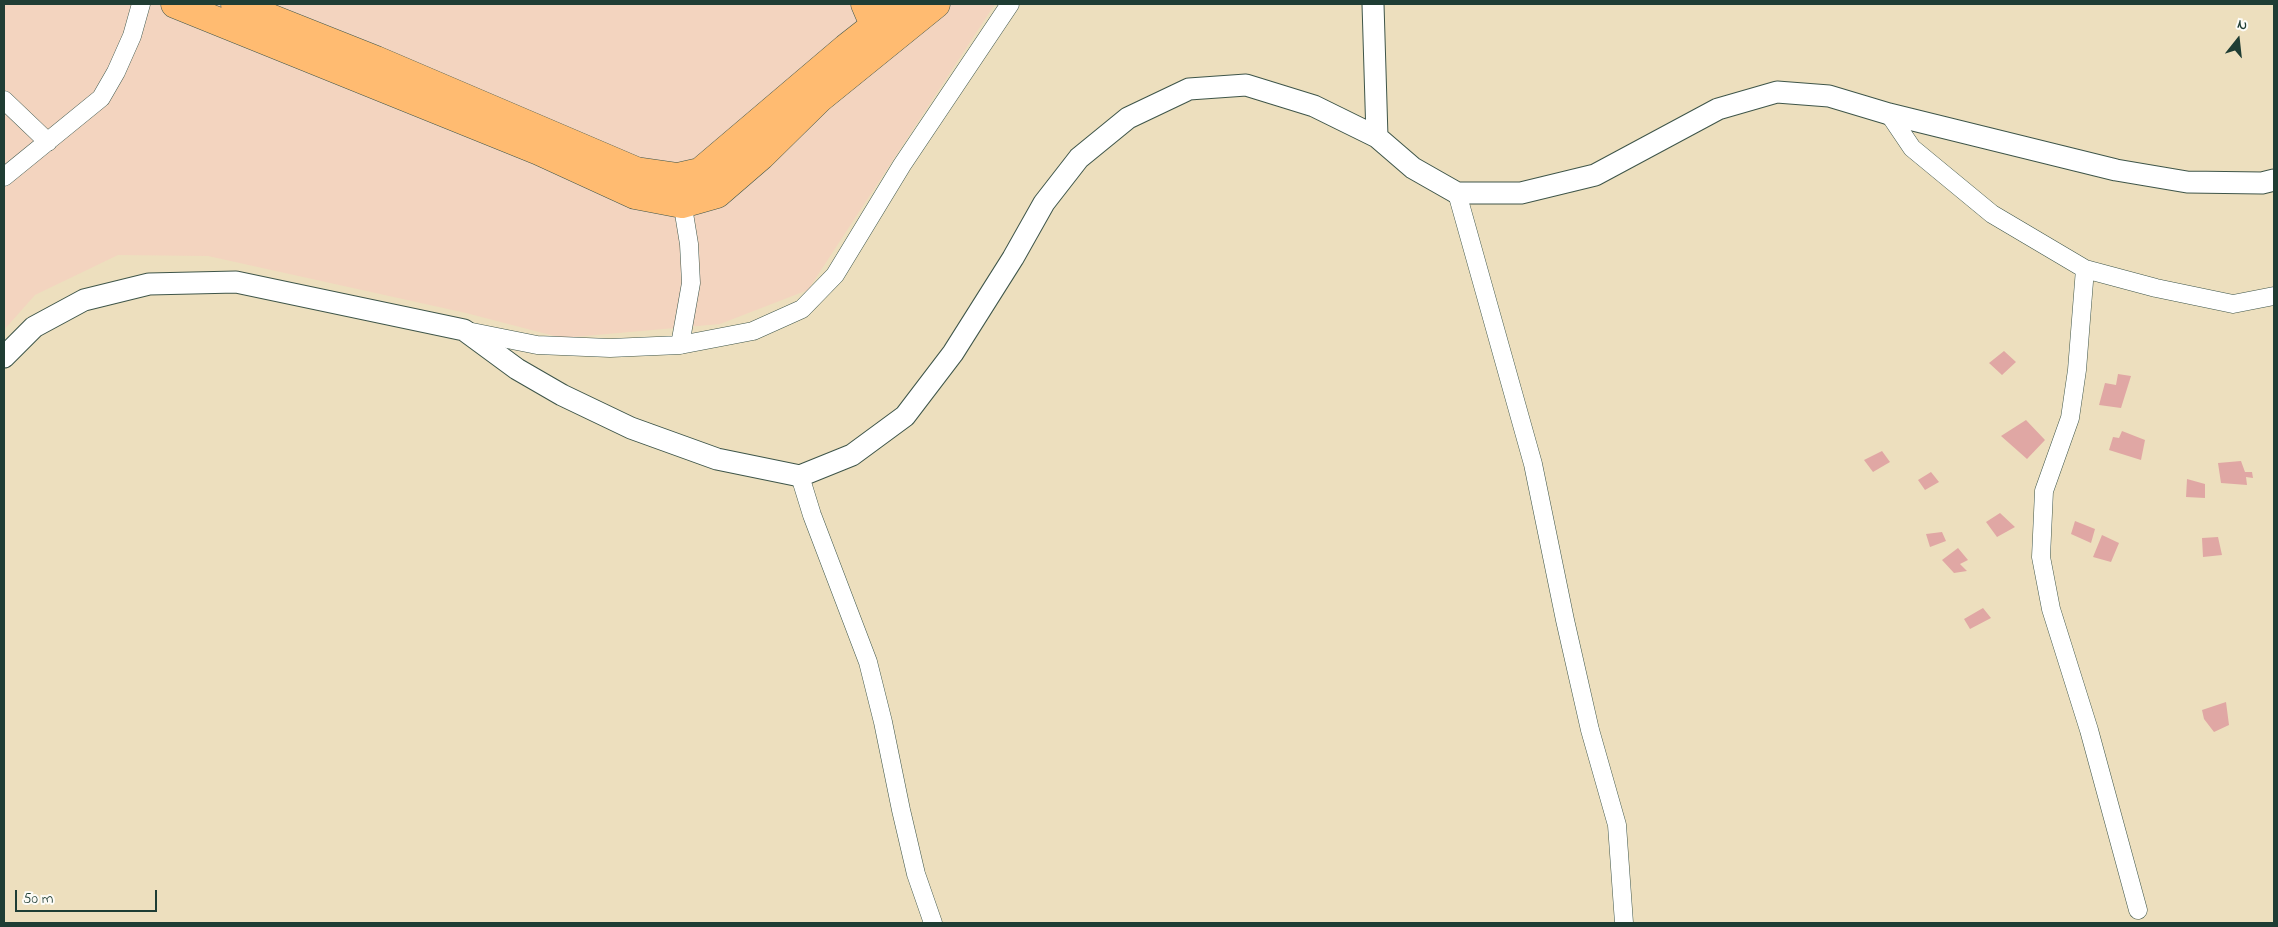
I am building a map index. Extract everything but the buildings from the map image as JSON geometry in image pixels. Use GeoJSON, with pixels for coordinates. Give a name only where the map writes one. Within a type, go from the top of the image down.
{"type":"FeatureCollection","features":[{"type":"Feature","properties":{"kind":"main road"},"geometry":{"type":"LineString","coordinates":[[175,4],[371,71],[636,171],[678,177],[700,172],[869,15],[902,4]]}},
{"type":"Feature","properties":{"kind":"main road"},"geometry":{"type":"LineString","coordinates":[[241,5],[371,71],[635,195],[682,204],[717,194],[761,156],[820,98],[936,4]]}},
{"type":"Feature","properties":{"kind":"street"},"geometry":{"type":"LineString","coordinates":[[4,177],[101,98],[116,72],[132,36],[141,4]]}},
{"type":"Feature","properties":{"kind":"street"},"geometry":{"type":"LineString","coordinates":[[4,357],[34,327],[84,300],[148,284],[236,282],[536,345],[610,348],[680,345],[753,331],[802,309],[835,275],[902,165],[1010,4]]}},
{"type":"Feature","properties":{"kind":"street"},"geometry":{"type":"LineString","coordinates":[[1374,4],[1377,137]]}},
{"type":"Feature","properties":{"kind":"street"},"geometry":{"type":"LineString","coordinates":[[464,330],[517,368],[562,396],[631,428],[717,460],[800,476],[852,455],[905,416],[953,353],[1013,258],[1044,203],[1079,158],[1128,118],[1189,89],[1246,85],[1314,106],[1377,137],[1413,168],[1457,194],[1520,193],[1595,175],[1718,109],[1777,92],[1829,96],[1889,114],[2116,170],[2187,182],[2262,183],[2274,180]]}},
{"type":"Feature","properties":{"kind":"street"},"geometry":{"type":"LineString","coordinates":[[4,100],[48,142]]}},
{"type":"Feature","properties":{"kind":"street"},"geometry":{"type":"LineString","coordinates":[[1889,114],[1912,148],[1992,214],[2085,269],[2156,288],[2233,304],[2274,296]]}},
{"type":"Feature","properties":{"kind":"street"},"geometry":{"type":"LineString","coordinates":[[678,177],[689,244],[691,283],[680,345]]}},
{"type":"Feature","properties":{"kind":"street"},"geometry":{"type":"LineString","coordinates":[[1457,194],[1533,464],[1590,730],[1617,825],[1624,923]]}},
{"type":"Feature","properties":{"kind":"street"},"geometry":{"type":"LineString","coordinates":[[2085,269],[2070,418],[2044,491],[2042,556],[2051,609],[2089,730],[2138,910]]}},
{"type":"Feature","properties":{"kind":"street"},"geometry":{"type":"LineString","coordinates":[[800,476],[812,515],[868,662],[884,722],[916,874],[933,923]]}},
{"type":"Feature","properties":{"kind":"shaded area"},"geometry":{"type":"Polygon","coordinates":[[[4,4],[995,4],[808,290],[720,324],[562,338],[466,313],[208,256],[118,255],[35,295],[4,330],[4,4]]]}}]}
